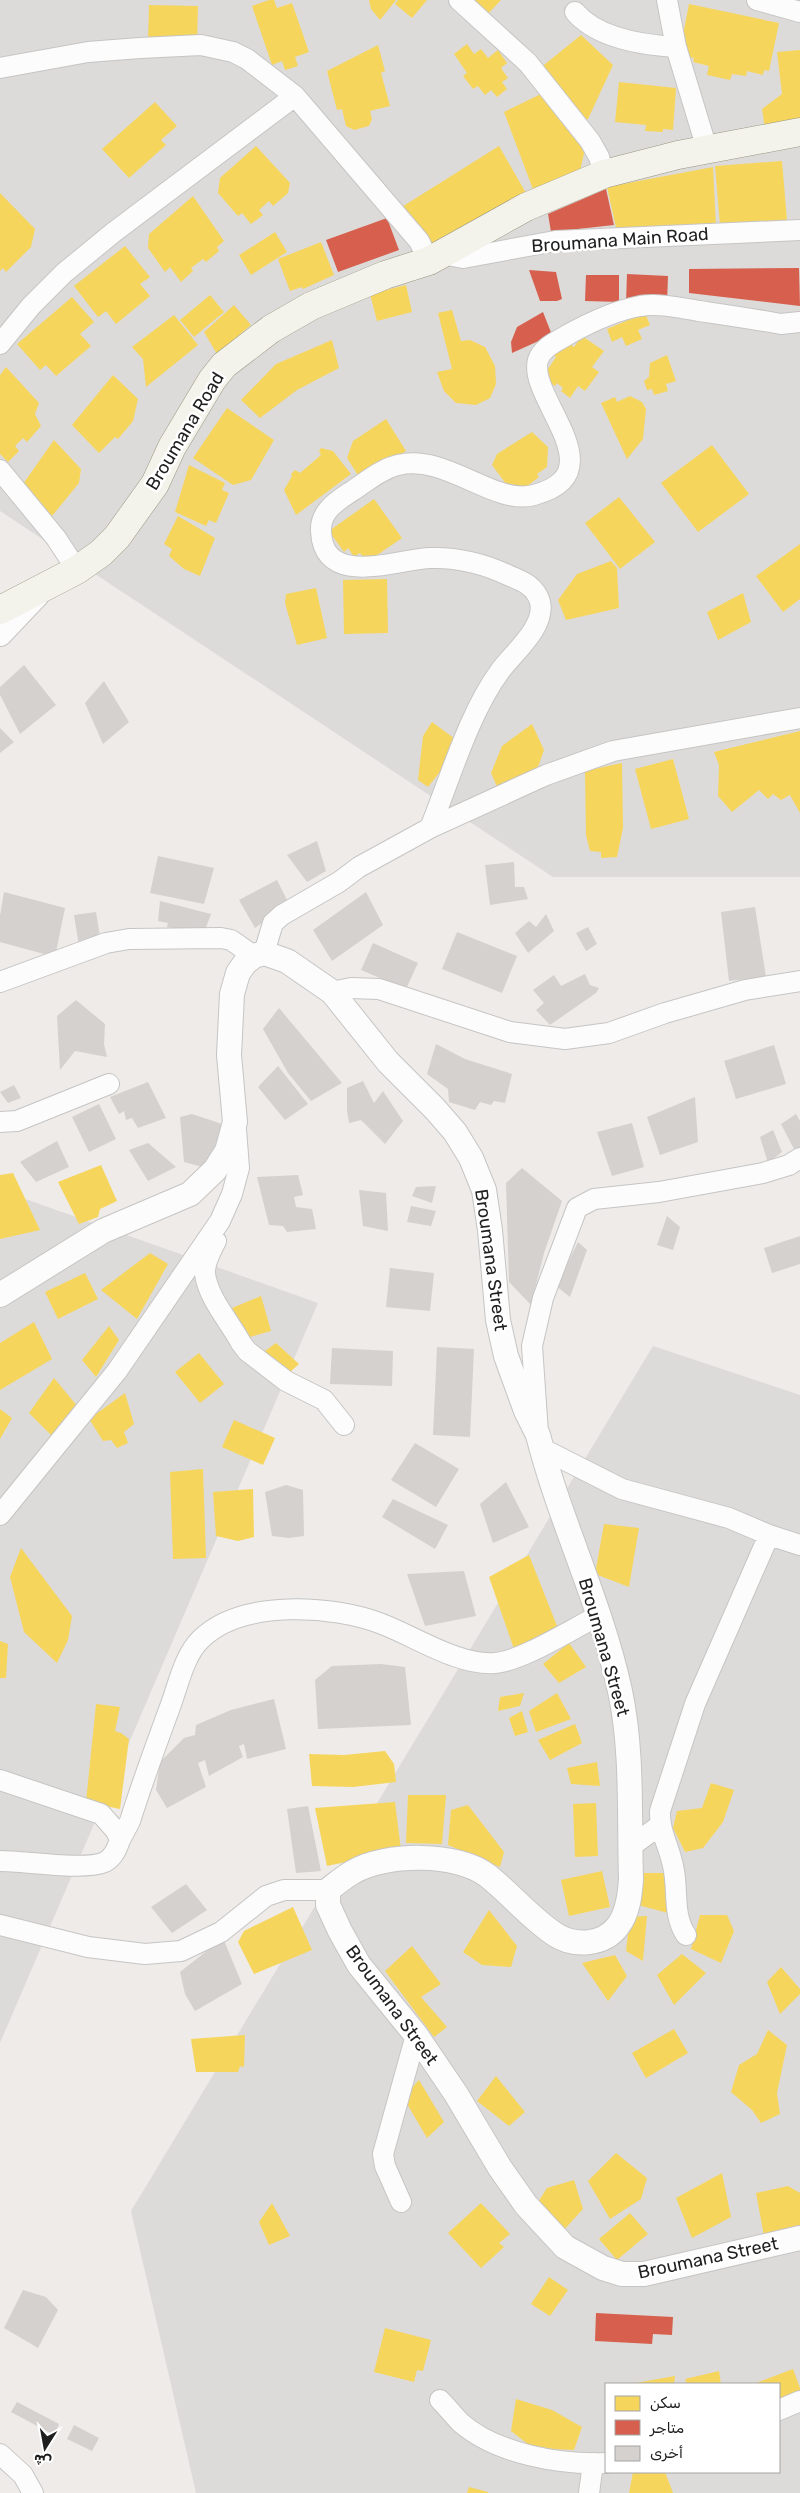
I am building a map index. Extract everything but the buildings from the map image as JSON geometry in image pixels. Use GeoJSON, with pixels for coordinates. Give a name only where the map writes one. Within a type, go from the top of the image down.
{"type":"FeatureCollection","features":[{"type":"Feature","properties":{"kind":"main road","name":"Broumana Road"},"geometry":{"type":"LineString","coordinates":[[0,610],[77,570],[101,553],[155,484],[172,447],[204,392],[224,365],[271,329],[311,306],[385,275],[436,257],[526,207],[604,174],[707,149],[800,132]]}},
{"type":"Feature","properties":{"kind":"street"},"geometry":{"type":"LineString","coordinates":[[459,0],[533,68],[590,141],[599,157],[604,174]]}},
{"type":"Feature","properties":{"kind":"street"},"geometry":{"type":"LineString","coordinates":[[667,0],[676,47],[707,149]]}},
{"type":"Feature","properties":{"kind":"street"},"geometry":{"type":"LineString","coordinates":[[757,0],[800,12]]}},
{"type":"Feature","properties":{"kind":"street"},"geometry":{"type":"LineString","coordinates":[[574,12],[597,30],[637,42],[676,47]]}},
{"type":"Feature","properties":{"kind":"street"},"geometry":{"type":"LineString","coordinates":[[0,68],[88,52],[201,45],[218,47],[247,59],[295,96],[419,242],[436,257]]}},
{"type":"Feature","properties":{"kind":"street"},"geometry":{"type":"LineString","coordinates":[[0,344],[31,306],[64,273],[130,220],[295,96]]}},
{"type":"Feature","properties":{"kind":"street","name":"Broumana Main Road"},"geometry":{"type":"LineString","coordinates":[[436,257],[464,258],[554,241],[800,230]]}},
{"type":"Feature","properties":{"kind":"street"},"geometry":{"type":"LineString","coordinates":[[430,828],[476,710],[499,672],[540,619],[540,603],[533,588],[519,580],[491,567],[460,560],[430,558],[372,568],[344,564],[331,556],[323,543],[321,528],[324,514],[334,503],[386,470],[412,463],[435,466],[512,496],[534,495],[552,487],[566,474],[570,455],[538,376],[538,360],[548,347],[588,325],[626,310],[655,305],[781,324],[800,322]]}},
{"type":"Feature","properties":{"kind":"street"},"geometry":{"type":"LineString","coordinates":[[0,470],[56,538],[77,570]]}},
{"type":"Feature","properties":{"kind":"street"},"geometry":{"type":"LineString","coordinates":[[0,634],[42,589]]}},
{"type":"Feature","properties":{"kind":"street"},"geometry":{"type":"LineString","coordinates":[[2,1511],[117,1370],[220,1221],[232,1194],[239,1168],[229,1055],[232,994],[238,973],[259,955],[273,923],[282,915],[339,882],[359,867],[430,828],[546,775],[613,751],[800,718]]}},
{"type":"Feature","properties":{"kind":"street"},"geometry":{"type":"LineString","coordinates":[[0,982],[106,943],[129,938],[221,938],[231,940],[259,955]]}},
{"type":"Feature","properties":{"kind":"street","name":"Broumana Street"},"geometry":{"type":"LineString","coordinates":[[259,955],[287,961],[332,992],[388,1062],[455,1132],[479,1175],[484,1190],[490,1230],[498,1320],[506,1356],[539,1442],[598,1616],[620,1690],[628,1731],[629,1901],[617,1927],[595,1942],[578,1943],[558,1936],[486,1874],[452,1861],[420,1858],[388,1860],[354,1871],[328,1890],[328,1905],[340,1932],[359,1965],[416,2035],[456,2094],[500,2168],[526,2205],[565,2247],[603,2268],[622,2274],[644,2274],[800,2238]]}},
{"type":"Feature","properties":{"kind":"street"},"geometry":{"type":"LineString","coordinates":[[332,992],[351,988],[379,989],[510,1032],[565,1039],[609,1033],[665,1013],[746,990],[800,981]]}},
{"type":"Feature","properties":{"kind":"street"},"geometry":{"type":"LineString","coordinates":[[0,1122],[17,1121],[109,1084]]}},
{"type":"Feature","properties":{"kind":"street"},"geometry":{"type":"LineString","coordinates":[[0,1295],[103,1231],[190,1194],[215,1170],[227,1151],[235,1122]]}},
{"type":"Feature","properties":{"kind":"street"},"geometry":{"type":"LineString","coordinates":[[800,1158],[789,1165],[763,1173],[659,1192],[594,1198],[577,1208],[543,1298],[532,1346],[539,1442],[622,1489],[729,1518],[768,1535],[800,1545]]}},
{"type":"Feature","properties":{"kind":"street"},"geometry":{"type":"LineString","coordinates":[[239,1168],[245,1177],[244,1186],[238,1205],[220,1231],[209,1256],[205,1272],[208,1285],[247,1351],[286,1381],[324,1400],[344,1425]]}},
{"type":"Feature","properties":{"kind":"street"},"geometry":{"type":"LineString","coordinates":[[686,1935],[677,1918],[674,1871],[660,1826],[660,1811],[695,1704],[768,1535]]}},
{"type":"Feature","properties":{"kind":"street"},"geometry":{"type":"LineString","coordinates":[[0,1861],[83,1865],[105,1862],[115,1853],[130,1822],[185,1664],[200,1639],[220,1625],[254,1614],[303,1608],[337,1611],[380,1623],[470,1662],[497,1663],[515,1658],[598,1616]]}},
{"type":"Feature","properties":{"kind":"street"},"geometry":{"type":"LineString","coordinates":[[0,1780],[101,1814],[116,1831],[120,1840]]}},
{"type":"Feature","properties":{"kind":"street"},"geometry":{"type":"LineString","coordinates":[[630,1847],[660,1826]]}},
{"type":"Feature","properties":{"kind":"street"},"geometry":{"type":"LineString","coordinates":[[0,1925],[88,1947],[145,1954],[181,1951],[221,1932],[266,1896],[284,1890],[328,1890]]}},
{"type":"Feature","properties":{"kind":"street"},"geometry":{"type":"LineString","coordinates":[[401,2202],[385,2166],[382,2154],[416,2035]]}},
{"type":"Feature","properties":{"kind":"street"},"geometry":{"type":"LineString","coordinates":[[440,2400],[461,2422],[476,2433],[507,2447],[538,2458],[578,2464],[600,2463],[589,2493]]}},
{"type":"Feature","properties":{"kind":"street"},"geometry":{"type":"LineString","coordinates":[[780,2410],[800,2401]]}},
{"type":"Feature","properties":{"kind":"street"},"geometry":{"type":"LineString","coordinates":[[0,2454],[23,2475],[33,2493]]}},
{"type":"Feature","properties":{"kind":"shaded area"},"geometry":{"type":"Polygon","coordinates":[[[0,0],[800,0],[800,877],[553,877],[0,511],[0,0]]]}},
{"type":"Feature","properties":{"kind":"shaded area"},"geometry":{"type":"Polygon","coordinates":[[[0,1190],[318,1303],[0,2043],[0,1190]]]}},
{"type":"Feature","properties":{"kind":"shaded area"},"geometry":{"type":"Polygon","coordinates":[[[653,1346],[800,1395],[800,2493],[196,2493],[131,2211],[653,1346]]]}}]}
